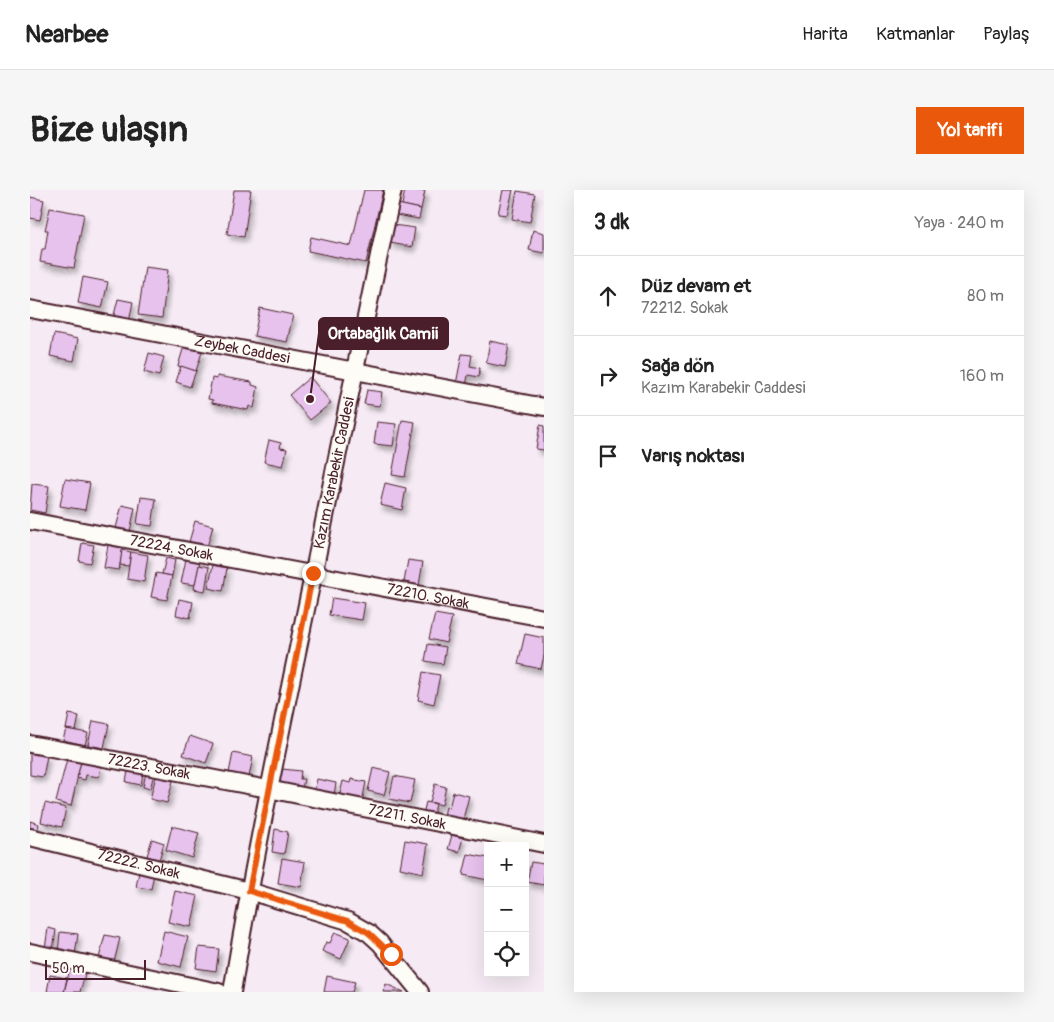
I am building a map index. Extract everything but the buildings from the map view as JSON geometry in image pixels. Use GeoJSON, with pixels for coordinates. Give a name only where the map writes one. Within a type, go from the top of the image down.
{"type":"FeatureCollection","features":[{"type":"Feature","properties":{"kind":"street","name":"Kazım Karabekir Caddesi"},"geometry":{"type":"LineString","coordinates":[[232,992],[268,789],[393,190]]}},
{"type":"Feature","properties":{"kind":"street","name":"Zeybek Caddesi"},"geometry":{"type":"LineString","coordinates":[[30,309],[544,407]]}},
{"type":"Feature","properties":{"kind":"street","name":"72224. Sokak"},"geometry":{"type":"LineString","coordinates":[[30,521],[313,573]]}},
{"type":"Feature","properties":{"kind":"street","name":"72210. Sokak"},"geometry":{"type":"LineString","coordinates":[[313,573],[544,618]]}},
{"type":"Feature","properties":{"kind":"street","name":"72223. Sokak"},"geometry":{"type":"LineString","coordinates":[[30,744],[268,789]]}},
{"type":"Feature","properties":{"kind":"street","name":"72211. Sokak"},"geometry":{"type":"LineString","coordinates":[[268,789],[544,844]]}},
{"type":"Feature","properties":{"kind":"street","name":"72222. Sokak"},"geometry":{"type":"LineString","coordinates":[[30,838],[249,891],[348,921],[380,942],[420,992]]}},
{"type":"Feature","properties":{"kind":"street"},"geometry":{"type":"LineString","coordinates":[[30,952],[219,992]]}},
{"type":"Feature","properties":{"kind":"place","name":"Ortabağlık Camii"},"geometry":{"type":"Point","coordinates":[310,399]}},
{"type":"Feature","properties":{"kind":"route"},"geometry":{"type":"LineString","coordinates":[[313,573],[249,891],[348,921],[369,933],[391,954]]}}]}
